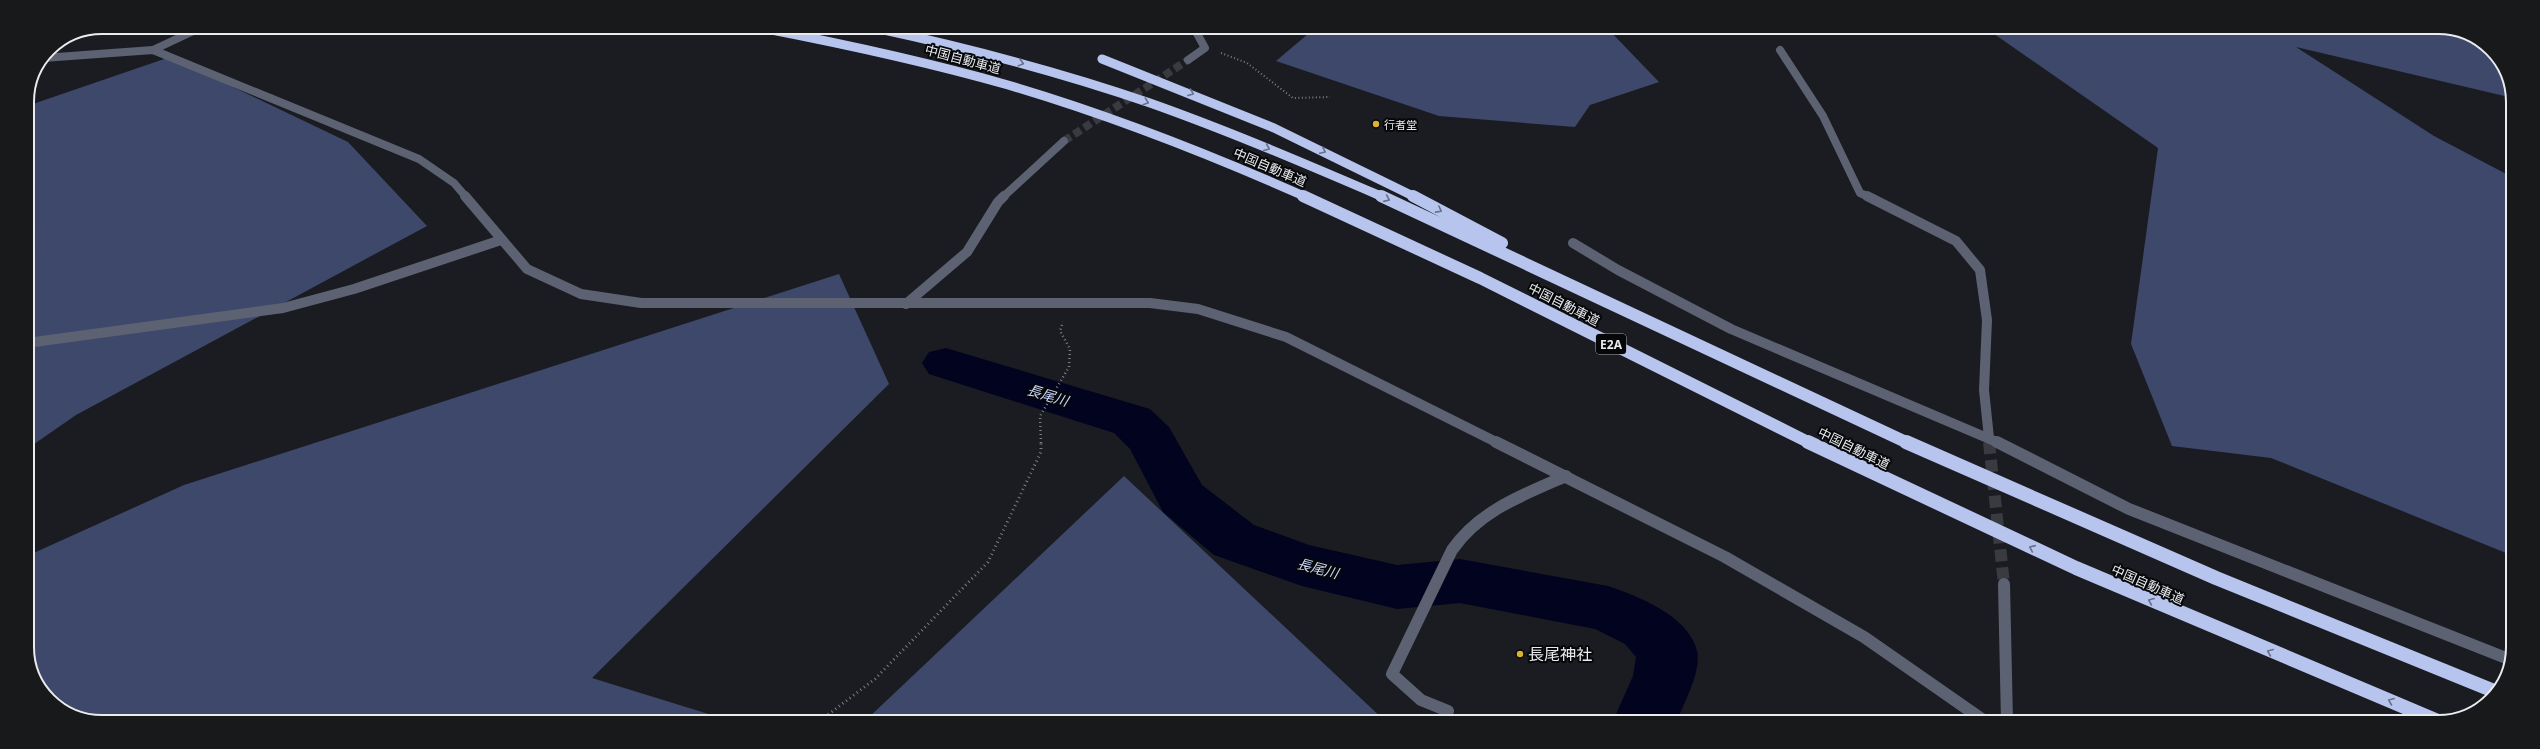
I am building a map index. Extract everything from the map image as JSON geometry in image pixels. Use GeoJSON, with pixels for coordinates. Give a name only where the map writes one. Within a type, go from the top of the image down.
{"type":"FeatureCollection","features":[{"type":"Feature","properties":{"kind":"highway","name":"中国自動車道"},"geometry":{"type":"LineString","coordinates":[[790,34],[877,52],[1019,88],[1094,113],[1230,164],[1474,275],[1862,468],[1993,530],[2152,601],[2423,715]]}},
{"type":"Feature","properties":{"kind":"highway","name":"中国自動車道"},"geometry":{"type":"LineString","coordinates":[[900,34],[1040,68],[1184,115],[1335,176],[1603,299],[1890,435],[2170,560],[2341,632],[2491,690]]}},
{"type":"Feature","properties":{"kind":"highway"},"geometry":{"type":"LineString","coordinates":[[1102,60],[1218,104],[1331,155],[1525,255],[1603,299]]}},
{"type":"Feature","properties":{"kind":"street"},"geometry":{"type":"LineString","coordinates":[[51,57],[153,50],[187,34]]}},
{"type":"Feature","properties":{"kind":"street"},"geometry":{"type":"LineString","coordinates":[[1188,60],[1205,48],[1197,34]]}},
{"type":"Feature","properties":{"kind":"street"},"geometry":{"type":"LineString","coordinates":[[153,50],[419,159],[454,183],[526,269],[581,294],[642,303],[1150,303],[1198,309],[1286,337],[1725,557],[1864,637],[1976,715]]}},
{"type":"Feature","properties":{"kind":"street"},"geometry":{"type":"LineString","coordinates":[[1780,50],[1823,116],[1860,193],[1956,241],[1980,270],[1987,320],[1984,390],[1989,438]]}},
{"type":"Feature","properties":{"kind":"street"},"geometry":{"type":"LineString","coordinates":[[906,304],[967,252],[998,202],[1064,141]]}},
{"type":"Feature","properties":{"kind":"street"},"geometry":{"type":"LineString","coordinates":[[34,342],[283,308],[354,288],[501,240]]}},
{"type":"Feature","properties":{"kind":"street"},"geometry":{"type":"LineString","coordinates":[[1573,243],[1618,270],[1731,329],[1989,438],[2129,510],[2505,658]]}},
{"type":"Feature","properties":{"kind":"street"},"geometry":{"type":"LineString","coordinates":[[1448,711],[1421,700],[1392,674],[1452,550],[1462,533],[1484,513],[1566,476]]}},
{"type":"Feature","properties":{"kind":"street"},"geometry":{"type":"LineString","coordinates":[[2004,584],[2007,715]]}},
{"type":"Feature","properties":{"kind":"path"},"geometry":{"type":"LineString","coordinates":[[1205,48],[1247,63],[1270,78],[1292,98],[1330,97]]}},
{"type":"Feature","properties":{"kind":"path"},"geometry":{"type":"LineString","coordinates":[[828,715],[875,679],[988,562],[1041,452],[1040,416],[1069,367],[1070,349],[1060,331],[1068,304]]}},
{"type":"Feature","properties":{"kind":"shaded area"},"geometry":{"type":"Polygon","coordinates":[[[1308,34],[1613,34],[1659,82],[1590,105],[1575,127],[1439,116],[1276,61],[1308,34]]]}},
{"type":"Feature","properties":{"kind":"shaded area"},"geometry":{"type":"Polygon","coordinates":[[[1994,34],[2438,34],[2456,36],[2468,41],[2476,45],[2489,57],[2495,64],[2501,76],[2506,96],[2296,47],[2434,136],[2506,174],[2506,553],[2271,458],[2172,446],[2131,344],[2158,148],[1994,34]]]}},
{"type":"Feature","properties":{"kind":"shaded area"},"geometry":{"type":"Polygon","coordinates":[[[170,57],[348,142],[427,226],[76,415],[34,444],[34,104],[170,57]]]}},
{"type":"Feature","properties":{"kind":"shaded area"},"geometry":{"type":"Polygon","coordinates":[[[839,274],[889,384],[592,678],[712,715],[102,715],[84,713],[64,704],[48,688],[41,677],[35,660],[34,553],[184,485],[839,274]]]}},
{"type":"Feature","properties":{"kind":"shaded area"},"geometry":{"type":"Polygon","coordinates":[[[1124,476],[1379,715],[871,715],[1124,476]]]}},
{"type":"Feature","properties":{"kind":"waterway","name":"長尾川"},"geometry":{"type":"LineString","coordinates":[[946,363],[1132,421],[1151,439],[1182,498],[1234,540],[1302,565],[1397,587],[1460,581],[1608,609],[1646,628],[1667,651],[1664,676],[1648,715]]}},
{"type":"Feature","properties":{"kind":"tunnel"},"geometry":{"type":"LineString","coordinates":[[1064,141],[1188,60]]}},
{"type":"Feature","properties":{"kind":"tunnel"},"geometry":{"type":"LineString","coordinates":[[1989,438],[1990,443]]}},
{"type":"Feature","properties":{"kind":"tunnel"},"geometry":{"type":"LineString","coordinates":[[1989,442],[2004,584]]}},
{"type":"Feature","properties":{"kind":"place","name":"行者堂"},"geometry":{"type":"Point","coordinates":[1376,124]}},
{"type":"Feature","properties":{"kind":"place","name":"長尾神社"},"geometry":{"type":"Point","coordinates":[1520,654]}}]}
